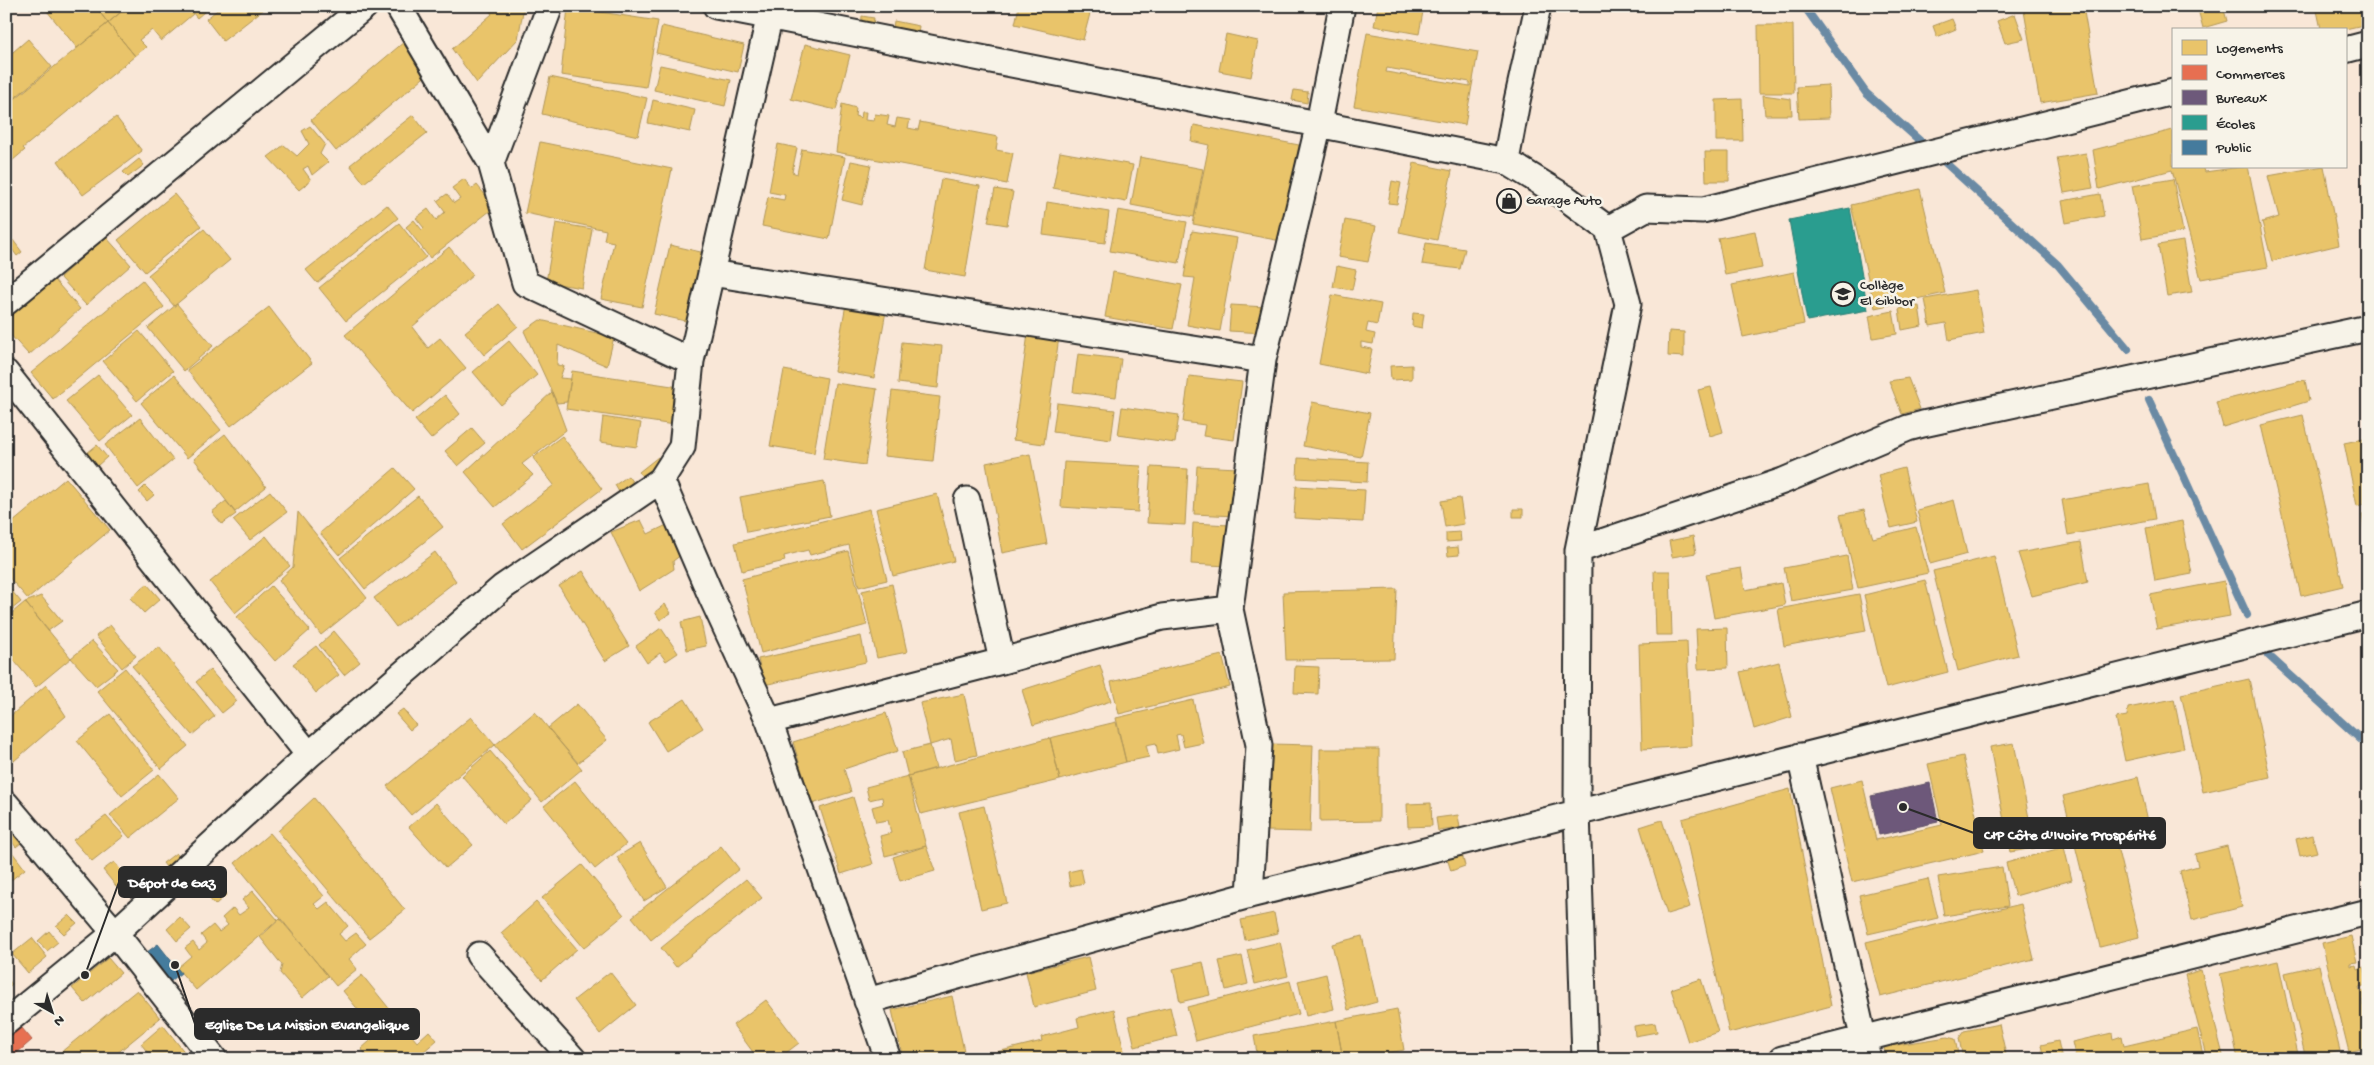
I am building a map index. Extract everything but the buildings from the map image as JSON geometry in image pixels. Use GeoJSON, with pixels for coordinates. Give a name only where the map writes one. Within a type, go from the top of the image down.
{"type":"FeatureCollection","features":[{"type":"Feature","properties":{"kind":"street"},"geometry":{"type":"LineString","coordinates":[[6,302],[365,6]]}},
{"type":"Feature","properties":{"kind":"street"},"geometry":{"type":"LineString","coordinates":[[398,6],[491,163],[525,283],[691,361]]}},
{"type":"Feature","properties":{"kind":"street"},"geometry":{"type":"LineString","coordinates":[[491,163],[550,6]]}},
{"type":"Feature","properties":{"kind":"street"},"geometry":{"type":"LineString","coordinates":[[716,6],[771,12],[1506,161],[1566,198],[1608,229],[1628,304],[1578,550],[1578,811],[1585,1059]]}},
{"type":"Feature","properties":{"kind":"street"},"geometry":{"type":"LineString","coordinates":[[1250,895],[1259,745],[1230,609],[1263,360],[1320,123],[1342,6]]}},
{"type":"Feature","properties":{"kind":"street"},"geometry":{"type":"LineString","coordinates":[[1506,161],[1538,6]]}},
{"type":"Feature","properties":{"kind":"street"},"geometry":{"type":"LineString","coordinates":[[6,1022],[115,933],[309,755],[503,587],[661,480],[682,447],[691,361],[771,12]]}},
{"type":"Feature","properties":{"kind":"street"},"geometry":{"type":"LineString","coordinates":[[2346,50],[2368,44]]}},
{"type":"Feature","properties":{"kind":"street"},"geometry":{"type":"LineString","coordinates":[[1608,229],[1646,208],[1703,210],[2172,92]]}},
{"type":"Feature","properties":{"kind":"street"},"geometry":{"type":"LineString","coordinates":[[711,272],[1263,360]]}},
{"type":"Feature","properties":{"kind":"street"},"geometry":{"type":"LineString","coordinates":[[1578,550],[1783,481],[1908,428],[2368,328]]}},
{"type":"Feature","properties":{"kind":"street"},"geometry":{"type":"LineString","coordinates":[[6,373],[309,755]]}},
{"type":"Feature","properties":{"kind":"street"},"geometry":{"type":"LineString","coordinates":[[661,480],[712,598],[769,721],[888,1059]]}},
{"type":"Feature","properties":{"kind":"street"},"geometry":{"type":"LineString","coordinates":[[967,500],[1002,661]]}},
{"type":"Feature","properties":{"kind":"street"},"geometry":{"type":"LineString","coordinates":[[769,721],[1002,661],[1162,617],[1230,609]]}},
{"type":"Feature","properties":{"kind":"street"},"geometry":{"type":"LineString","coordinates":[[866,1001],[1250,895],[1578,811],[2368,614]]}},
{"type":"Feature","properties":{"kind":"street"},"geometry":{"type":"LineString","coordinates":[[1800,756],[1866,1048]]}},
{"type":"Feature","properties":{"kind":"street"},"geometry":{"type":"LineString","coordinates":[[6,804],[115,933],[214,1059]]}},
{"type":"Feature","properties":{"kind":"street"},"geometry":{"type":"LineString","coordinates":[[1782,1059],[1866,1048],[2368,912]]}},
{"type":"Feature","properties":{"kind":"street"},"geometry":{"type":"LineString","coordinates":[[479,955],[573,1059]]}},
{"type":"Feature","properties":{"kind":"waterway"},"geometry":{"type":"LineString","coordinates":[[1804,6],[1866,93],[1928,148]]}},
{"type":"Feature","properties":{"kind":"waterway"},"geometry":{"type":"LineString","coordinates":[[1939,157],[2058,265],[2128,349]]}},
{"type":"Feature","properties":{"kind":"waterway"},"geometry":{"type":"LineString","coordinates":[[2149,400],[2247,615]]}},
{"type":"Feature","properties":{"kind":"waterway"},"geometry":{"type":"LineString","coordinates":[[2268,655],[2368,746]]}},
{"type":"Feature","properties":{"kind":"place","name":"Garage Auto"},"geometry":{"type":"Point","coordinates":[1509,201]}},
{"type":"Feature","properties":{"kind":"place","name":"Collège El Gibbor"},"geometry":{"type":"Point","coordinates":[1843,294]}},
{"type":"Feature","properties":{"kind":"place","name":"CIP Côte d'Ivoire Prospérité"},"geometry":{"type":"Point","coordinates":[1903,807]}},
{"type":"Feature","properties":{"kind":"place","name":"Eglise De La Mission Evangelique"},"geometry":{"type":"Point","coordinates":[175,965]}},
{"type":"Feature","properties":{"kind":"place","name":"Dépot de Gaz"},"geometry":{"type":"Point","coordinates":[85,975]}}]}
